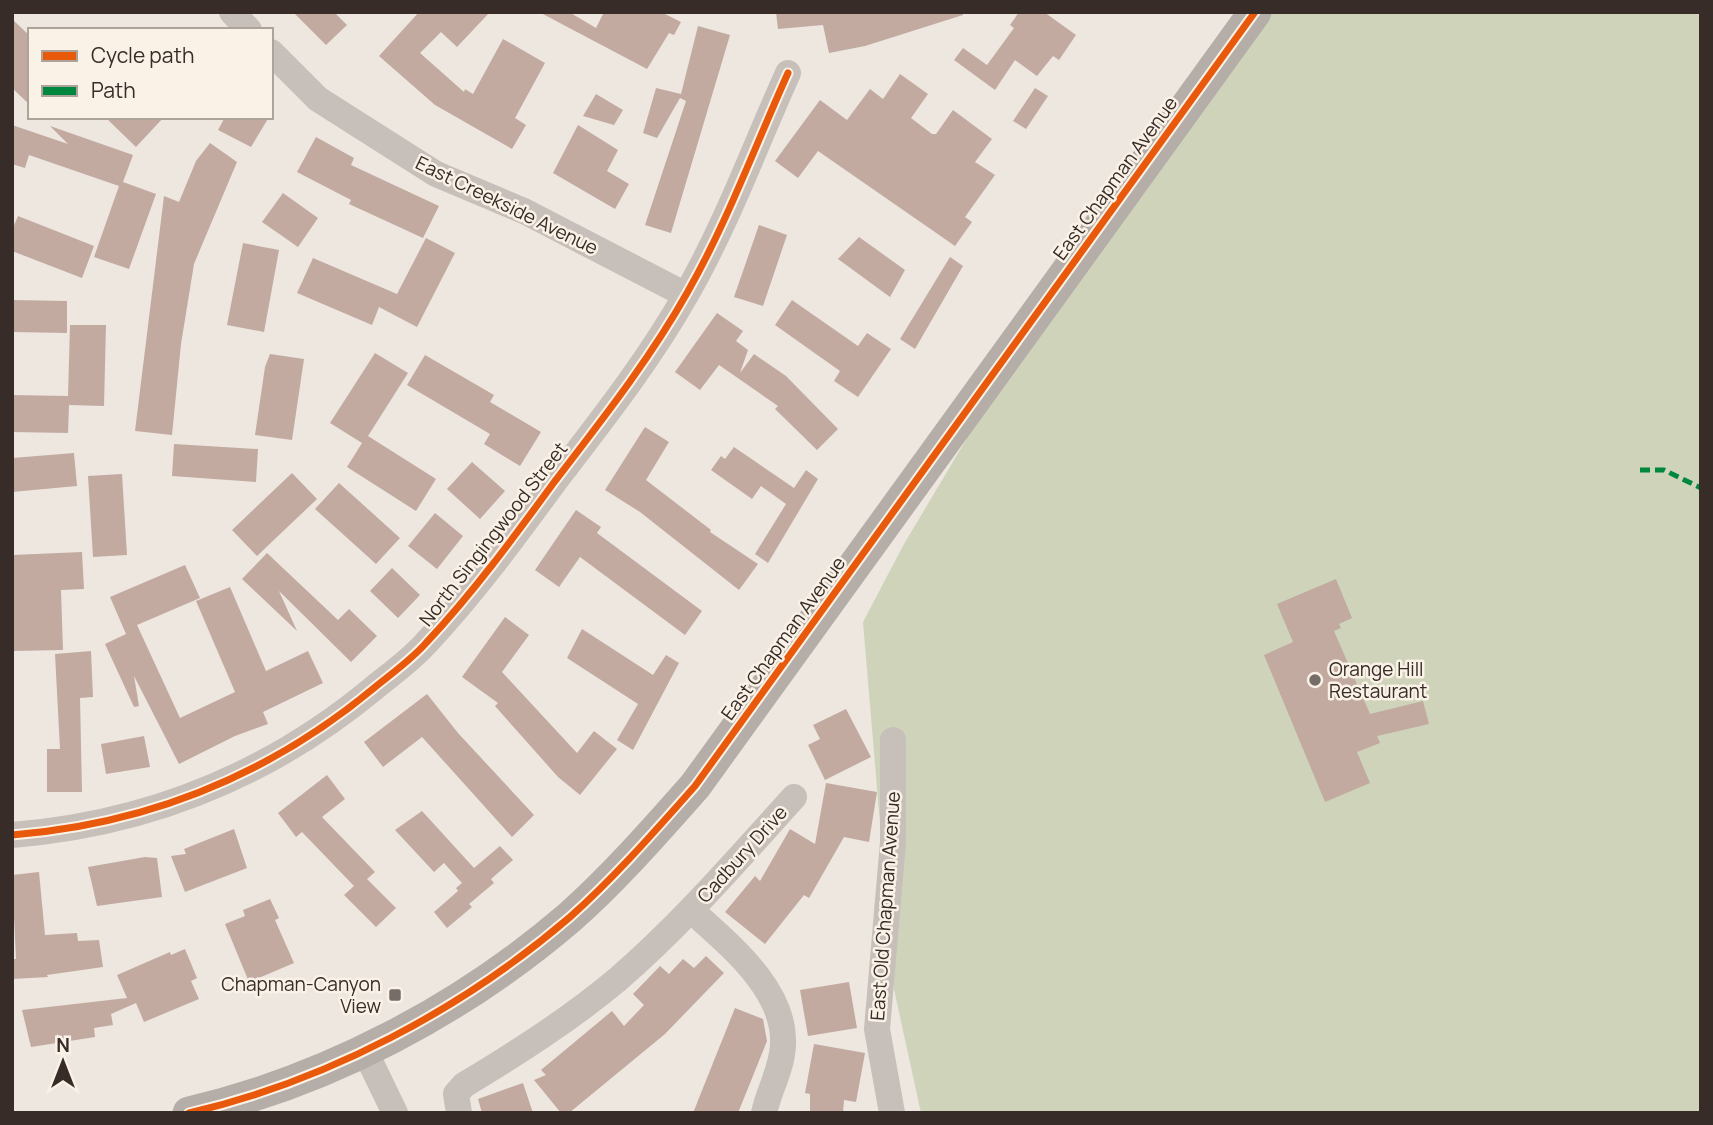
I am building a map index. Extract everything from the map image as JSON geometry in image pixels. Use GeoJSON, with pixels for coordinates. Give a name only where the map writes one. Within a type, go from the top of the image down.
{"type":"FeatureCollection","features":[{"type":"Feature","properties":{"kind":"main road","name":"East Chapman Avenue"},"geometry":{"type":"LineString","coordinates":[[189,1113],[298,1078],[364,1049],[470,991],[568,918],[650,838],[695,786],[1255,12]]}},
{"type":"Feature","properties":{"kind":"street"},"geometry":{"type":"LineString","coordinates":[[232,12],[247,28]]}},
{"type":"Feature","properties":{"kind":"street","name":"East Creekside Avenue"},"geometry":{"type":"LineString","coordinates":[[273,54],[318,99],[436,174],[524,211],[686,295]]}},
{"type":"Feature","properties":{"kind":"street","name":"North Singingwood Street"},"geometry":{"type":"LineString","coordinates":[[12,835],[52,832],[167,807],[268,762],[345,712],[425,645],[482,578],[607,412],[686,295],[725,220],[788,73]]}},
{"type":"Feature","properties":{"kind":"street","name":"East Old Chapman Avenue"},"geometry":{"type":"LineString","coordinates":[[892,1113],[877,1028],[893,842],[893,740]]}},
{"type":"Feature","properties":{"kind":"street","name":"Cadbury Drive"},"geometry":{"type":"LineString","coordinates":[[457,1103],[464,1085],[531,1045],[617,980],[691,910],[794,797]]}},
{"type":"Feature","properties":{"kind":"street"},"geometry":{"type":"LineString","coordinates":[[691,910],[734,949],[760,980],[776,1008],[782,1025],[783,1044],[780,1063],[764,1113]]}},
{"type":"Feature","properties":{"kind":"street"},"geometry":{"type":"LineString","coordinates":[[364,1049],[395,1113]]}},
{"type":"Feature","properties":{"kind":"green space"},"geometry":{"type":"Polygon","coordinates":[[[1245,12],[1701,12],[1701,1113],[921,1113],[894,989],[863,622],[904,544],[1081,247],[1245,12]]]}},
{"type":"Feature","properties":{"kind":"building"},"geometry":{"type":"Polygon","coordinates":[[[293,12],[334,12],[347,25],[326,45],[293,12]]]}},
{"type":"Feature","properties":{"kind":"building"},"geometry":{"type":"Polygon","coordinates":[[[419,12],[490,12],[457,47],[441,32],[420,53],[464,92],[465,89],[473,94],[503,39],[545,63],[515,118],[526,125],[512,149],[435,105],[379,56],[419,12]]]}},
{"type":"Feature","properties":{"kind":"building"},"geometry":{"type":"Polygon","coordinates":[[[539,12],[569,12],[596,28],[604,12],[661,12],[681,22],[674,35],[669,33],[647,69],[539,12]]]}},
{"type":"Feature","properties":{"kind":"building"},"geometry":{"type":"Polygon","coordinates":[[[776,12],[963,12],[963,15],[865,46],[829,53],[823,25],[778,29],[776,12]]]}},
{"type":"Feature","properties":{"kind":"building"},"geometry":{"type":"Polygon","coordinates":[[[1019,12],[1044,12],[1076,35],[1059,60],[1053,56],[1037,76],[1015,60],[995,90],[954,60],[963,48],[987,65],[1014,28],[1010,25],[1019,12]]]}},
{"type":"Feature","properties":{"kind":"building"},"geometry":{"type":"Polygon","coordinates":[[[12,19],[28,34],[28,103],[12,88],[12,19]]]}},
{"type":"Feature","properties":{"kind":"building"},"geometry":{"type":"Polygon","coordinates":[[[698,26],[730,35],[671,233],[645,225],[686,101],[680,98],[657,138],[643,133],[656,88],[681,94],[698,26]]]}},
{"type":"Feature","properties":{"kind":"building"},"geometry":{"type":"Polygon","coordinates":[[[900,74],[928,94],[911,118],[932,134],[936,134],[953,110],[992,139],[975,162],[995,175],[965,217],[972,222],[955,246],[818,151],[798,178],[775,161],[820,100],[847,120],[870,89],[883,99],[900,74]]]}},
{"type":"Feature","properties":{"kind":"building"},"geometry":{"type":"Polygon","coordinates":[[[1035,88],[1048,96],[1026,129],[1013,121],[1035,88]]]}},
{"type":"Feature","properties":{"kind":"building"},"geometry":{"type":"Polygon","coordinates":[[[596,94],[623,110],[614,125],[583,116],[596,94]]]}},
{"type":"Feature","properties":{"kind":"building"},"geometry":{"type":"Polygon","coordinates":[[[107,119],[162,119],[136,147],[107,119]]]}},
{"type":"Feature","properties":{"kind":"building"},"geometry":{"type":"Polygon","coordinates":[[[224,119],[268,119],[251,147],[218,130],[224,119]]]}},
{"type":"Feature","properties":{"kind":"building"},"geometry":{"type":"Polygon","coordinates":[[[12,125],[68,144],[50,126],[133,155],[123,182],[156,194],[129,269],[94,257],[119,186],[29,155],[25,168],[12,164],[12,125]]]}},
{"type":"Feature","properties":{"kind":"building"},"geometry":{"type":"Polygon","coordinates":[[[578,125],[618,150],[607,171],[629,184],[615,209],[553,173],[578,125]]]}},
{"type":"Feature","properties":{"kind":"building"},"geometry":{"type":"Polygon","coordinates":[[[316,137],[354,158],[351,165],[439,206],[423,238],[349,204],[351,200],[297,172],[316,137]]]}},
{"type":"Feature","properties":{"kind":"building"},"geometry":{"type":"Polygon","coordinates":[[[210,143],[237,162],[194,264],[181,344],[172,435],[135,431],[164,196],[179,202],[196,161],[210,143]]]}},
{"type":"Feature","properties":{"kind":"building"},"geometry":{"type":"Polygon","coordinates":[[[283,193],[318,218],[298,247],[262,222],[283,193]]]}},
{"type":"Feature","properties":{"kind":"building"},"geometry":{"type":"Polygon","coordinates":[[[18,216],[94,246],[82,278],[12,251],[12,230],[18,216]]]}},
{"type":"Feature","properties":{"kind":"building"},"geometry":{"type":"Polygon","coordinates":[[[759,225],[787,235],[763,306],[734,297],[759,225]]]}},
{"type":"Feature","properties":{"kind":"building"},"geometry":{"type":"Polygon","coordinates":[[[859,237],[905,270],[890,297],[838,259],[859,237]]]}},
{"type":"Feature","properties":{"kind":"building"},"geometry":{"type":"Polygon","coordinates":[[[426,238],[455,253],[417,327],[379,307],[372,325],[297,293],[313,258],[397,294],[426,238]]]}},
{"type":"Feature","properties":{"kind":"building"},"geometry":{"type":"Polygon","coordinates":[[[243,243],[279,250],[264,332],[227,325],[243,243]]]}},
{"type":"Feature","properties":{"kind":"building"},"geometry":{"type":"Polygon","coordinates":[[[950,257],[963,266],[915,349],[900,339],[950,257]]]}},
{"type":"Feature","properties":{"kind":"building"},"geometry":{"type":"Polygon","coordinates":[[[12,300],[67,301],[67,333],[12,332],[12,300]]]}},
{"type":"Feature","properties":{"kind":"building"},"geometry":{"type":"Polygon","coordinates":[[[792,300],[858,346],[867,333],[891,349],[858,397],[834,381],[840,371],[775,325],[792,300]]]}},
{"type":"Feature","properties":{"kind":"building"},"geometry":{"type":"Polygon","coordinates":[[[717,313],[743,331],[736,341],[748,350],[740,373],[754,354],[786,376],[838,429],[817,450],[775,409],[778,406],[719,365],[700,390],[675,372],[717,313]]]}},
{"type":"Feature","properties":{"kind":"building"},"geometry":{"type":"Polygon","coordinates":[[[70,325],[106,325],[104,406],[69,405],[68,433],[12,432],[12,395],[68,396],[70,325]]]}},
{"type":"Feature","properties":{"kind":"building"},"geometry":{"type":"Polygon","coordinates":[[[375,353],[408,373],[368,436],[436,479],[416,511],[347,467],[362,443],[330,423],[375,353]]]}},
{"type":"Feature","properties":{"kind":"building"},"geometry":{"type":"Polygon","coordinates":[[[270,354],[304,359],[292,440],[255,435],[265,367],[270,354]]]}},
{"type":"Feature","properties":{"kind":"building"},"geometry":{"type":"Polygon","coordinates":[[[425,355],[494,395],[490,402],[541,432],[520,466],[484,444],[490,434],[407,385],[425,355]]]}},
{"type":"Feature","properties":{"kind":"building"},"geometry":{"type":"Polygon","coordinates":[[[645,427],[669,442],[646,480],[711,530],[710,532],[758,564],[739,590],[640,512],[605,490],[645,427]]]}},
{"type":"Feature","properties":{"kind":"building"},"geometry":{"type":"Polygon","coordinates":[[[174,444],[258,449],[256,482],[172,476],[174,444]]]}},
{"type":"Feature","properties":{"kind":"building"},"geometry":{"type":"Polygon","coordinates":[[[734,447],[794,488],[806,470],[818,479],[768,563],[755,554],[786,504],[761,486],[752,499],[711,470],[721,456],[725,459],[734,447]]]}},
{"type":"Feature","properties":{"kind":"building"},"geometry":{"type":"Polygon","coordinates":[[[74,453],[77,486],[12,492],[12,458],[74,453]]]}},
{"type":"Feature","properties":{"kind":"building"},"geometry":{"type":"Polygon","coordinates":[[[472,462],[505,491],[480,519],[447,489],[472,462]]]}},
{"type":"Feature","properties":{"kind":"building"},"geometry":{"type":"Polygon","coordinates":[[[292,473],[317,499],[257,556],[232,530],[292,473]]]}},
{"type":"Feature","properties":{"kind":"building"},"geometry":{"type":"Polygon","coordinates":[[[122,474],[127,555],[93,557],[88,476],[122,474]]]}},
{"type":"Feature","properties":{"kind":"building"},"geometry":{"type":"Polygon","coordinates":[[[339,483],[400,538],[376,564],[315,509],[339,483]]]}},
{"type":"Feature","properties":{"kind":"building"},"geometry":{"type":"Polygon","coordinates":[[[576,510],[601,527],[597,533],[702,611],[685,635],[580,557],[559,587],[535,570],[576,510]]]}},
{"type":"Feature","properties":{"kind":"building"},"geometry":{"type":"Polygon","coordinates":[[[435,513],[463,536],[437,569],[408,546],[435,513]]]}},
{"type":"Feature","properties":{"kind":"building"},"geometry":{"type":"Polygon","coordinates":[[[82,552],[84,589],[61,590],[63,650],[12,651],[12,555],[82,552]]]}},
{"type":"Feature","properties":{"kind":"building"},"geometry":{"type":"Polygon","coordinates":[[[267,553],[338,620],[349,609],[377,636],[351,662],[279,591],[297,631],[242,579],[267,553]]]}},
{"type":"Feature","properties":{"kind":"building"},"geometry":{"type":"Polygon","coordinates":[[[185,565],[200,598],[137,625],[180,718],[235,692],[196,601],[230,587],[266,671],[308,651],[323,683],[263,712],[268,724],[235,736],[179,764],[134,676],[139,706],[134,707],[105,644],[126,634],[110,597],[185,565]]]}},
{"type":"Feature","properties":{"kind":"building"},"geometry":{"type":"Polygon","coordinates":[[[392,568],[420,595],[398,618],[370,591],[392,568]]]}},
{"type":"Feature","properties":{"kind":"building","name":"Orange Hill Restaurant"},"geometry":{"type":"Polygon","coordinates":[[[1336,579],[1352,618],[1339,624],[1341,628],[1334,631],[1370,714],[1423,701],[1429,724],[1377,736],[1380,743],[1357,752],[1370,783],[1325,802],[1264,655],[1293,642],[1277,604],[1336,579]]]}},
{"type":"Feature","properties":{"kind":"building"},"geometry":{"type":"Polygon","coordinates":[[[505,617],[529,635],[502,672],[577,753],[594,731],[617,749],[580,795],[558,777],[495,706],[498,703],[462,677],[505,617]]]}},
{"type":"Feature","properties":{"kind":"building"},"geometry":{"type":"Polygon","coordinates":[[[582,629],[653,675],[666,655],[679,663],[633,750],[617,740],[638,704],[567,658],[582,629]]]}},
{"type":"Feature","properties":{"kind":"building"},"geometry":{"type":"Polygon","coordinates":[[[91,651],[93,697],[80,698],[82,792],[47,792],[47,749],[60,749],[55,654],[91,651]]]}},
{"type":"Feature","properties":{"kind":"building"},"geometry":{"type":"Polygon","coordinates":[[[427,694],[458,733],[534,815],[512,837],[422,737],[383,767],[364,742],[427,694]]]}},
{"type":"Feature","properties":{"kind":"building"},"geometry":{"type":"Polygon","coordinates":[[[846,709],[871,757],[825,780],[808,745],[820,739],[813,725],[846,709]]]}},
{"type":"Feature","properties":{"kind":"building"},"geometry":{"type":"Polygon","coordinates":[[[144,736],[150,767],[106,774],[101,744],[144,736]]]}},
{"type":"Feature","properties":{"kind":"building"},"geometry":{"type":"Polygon","coordinates":[[[327,775],[345,799],[322,817],[375,872],[367,879],[396,908],[376,927],[344,895],[354,886],[302,832],[296,837],[278,813],[327,775]]]}},
{"type":"Feature","properties":{"kind":"building"},"geometry":{"type":"Polygon","coordinates":[[[826,783],[877,792],[869,842],[844,837],[809,898],[804,895],[765,944],[725,912],[755,876],[760,881],[790,829],[815,844],[826,783]]]}},
{"type":"Feature","properties":{"kind":"building"},"geometry":{"type":"Polygon","coordinates":[[[422,811],[474,868],[500,846],[513,860],[491,879],[494,883],[469,904],[472,907],[447,928],[434,912],[458,891],[456,888],[462,883],[444,863],[434,872],[395,830],[422,811]]]}},
{"type":"Feature","properties":{"kind":"building"},"geometry":{"type":"Polygon","coordinates":[[[234,829],[247,868],[185,892],[171,856],[186,854],[184,849],[234,829]]]}},
{"type":"Feature","properties":{"kind":"building"},"geometry":{"type":"Polygon","coordinates":[[[145,857],[157,858],[162,897],[97,906],[88,867],[145,857]]]}},
{"type":"Feature","properties":{"kind":"building"},"geometry":{"type":"Polygon","coordinates":[[[39,872],[45,935],[77,933],[78,941],[99,940],[103,967],[47,975],[48,977],[12,979],[12,959],[16,959],[12,875],[39,872]]]}},
{"type":"Feature","properties":{"kind":"building"},"geometry":{"type":"Polygon","coordinates":[[[270,899],[279,918],[275,920],[294,963],[249,982],[225,924],[245,916],[243,910],[270,899]]]}},
{"type":"Feature","properties":{"kind":"building"},"geometry":{"type":"Polygon","coordinates":[[[185,949],[197,978],[191,981],[199,999],[144,1022],[136,1003],[111,1014],[113,1025],[94,1028],[95,1037],[31,1047],[22,1010],[127,998],[117,975],[170,952],[171,955],[185,949]]]}},
{"type":"Feature","properties":{"kind":"building"},"geometry":{"type":"Polygon","coordinates":[[[706,956],[724,973],[665,1034],[569,1113],[561,1113],[534,1080],[546,1075],[541,1070],[612,1011],[624,1026],[644,1005],[633,994],[660,966],[669,974],[683,959],[694,968],[706,956]]]}},
{"type":"Feature","properties":{"kind":"building"},"geometry":{"type":"Polygon","coordinates":[[[849,982],[857,1028],[808,1036],[800,990],[849,982]]]}},
{"type":"Feature","properties":{"kind":"building"},"geometry":{"type":"Polygon","coordinates":[[[735,1008],[763,1019],[767,1041],[738,1113],[693,1113],[735,1008]]]}},
{"type":"Feature","properties":{"kind":"building"},"geometry":{"type":"Polygon","coordinates":[[[814,1044],[865,1053],[856,1102],[844,1100],[843,1113],[810,1113],[810,1094],[805,1093],[814,1044]]]}},
{"type":"Feature","properties":{"kind":"building"},"geometry":{"type":"Polygon","coordinates":[[[523,1083],[533,1113],[482,1113],[478,1099],[523,1083]]]}},
{"type":"Feature","properties":{"kind":"marked path"},"geometry":{"type":"LineString","coordinates":[[1640,470],[1664,470],[1701,488]]}},
{"type":"Feature","properties":{"kind":"cycle path"},"geometry":{"type":"LineString","coordinates":[[189,1113],[292,1082],[391,1038],[439,1011],[529,951],[587,902],[619,870],[695,786],[1255,12]]}},
{"type":"Feature","properties":{"kind":"cycle path"},"geometry":{"type":"LineString","coordinates":[[12,835],[111,820],[159,807],[249,770],[292,747],[334,719],[420,649],[493,564],[657,342],[715,239],[788,73]]}},
{"type":"Feature","properties":{"kind":"place","name":"Orange Hill Restaurant"},"geometry":{"type":"Point","coordinates":[1315,680]}},
{"type":"Feature","properties":{"kind":"place","name":"Chapman-Canyon View"},"geometry":{"type":"Point","coordinates":[395,995]}}]}
